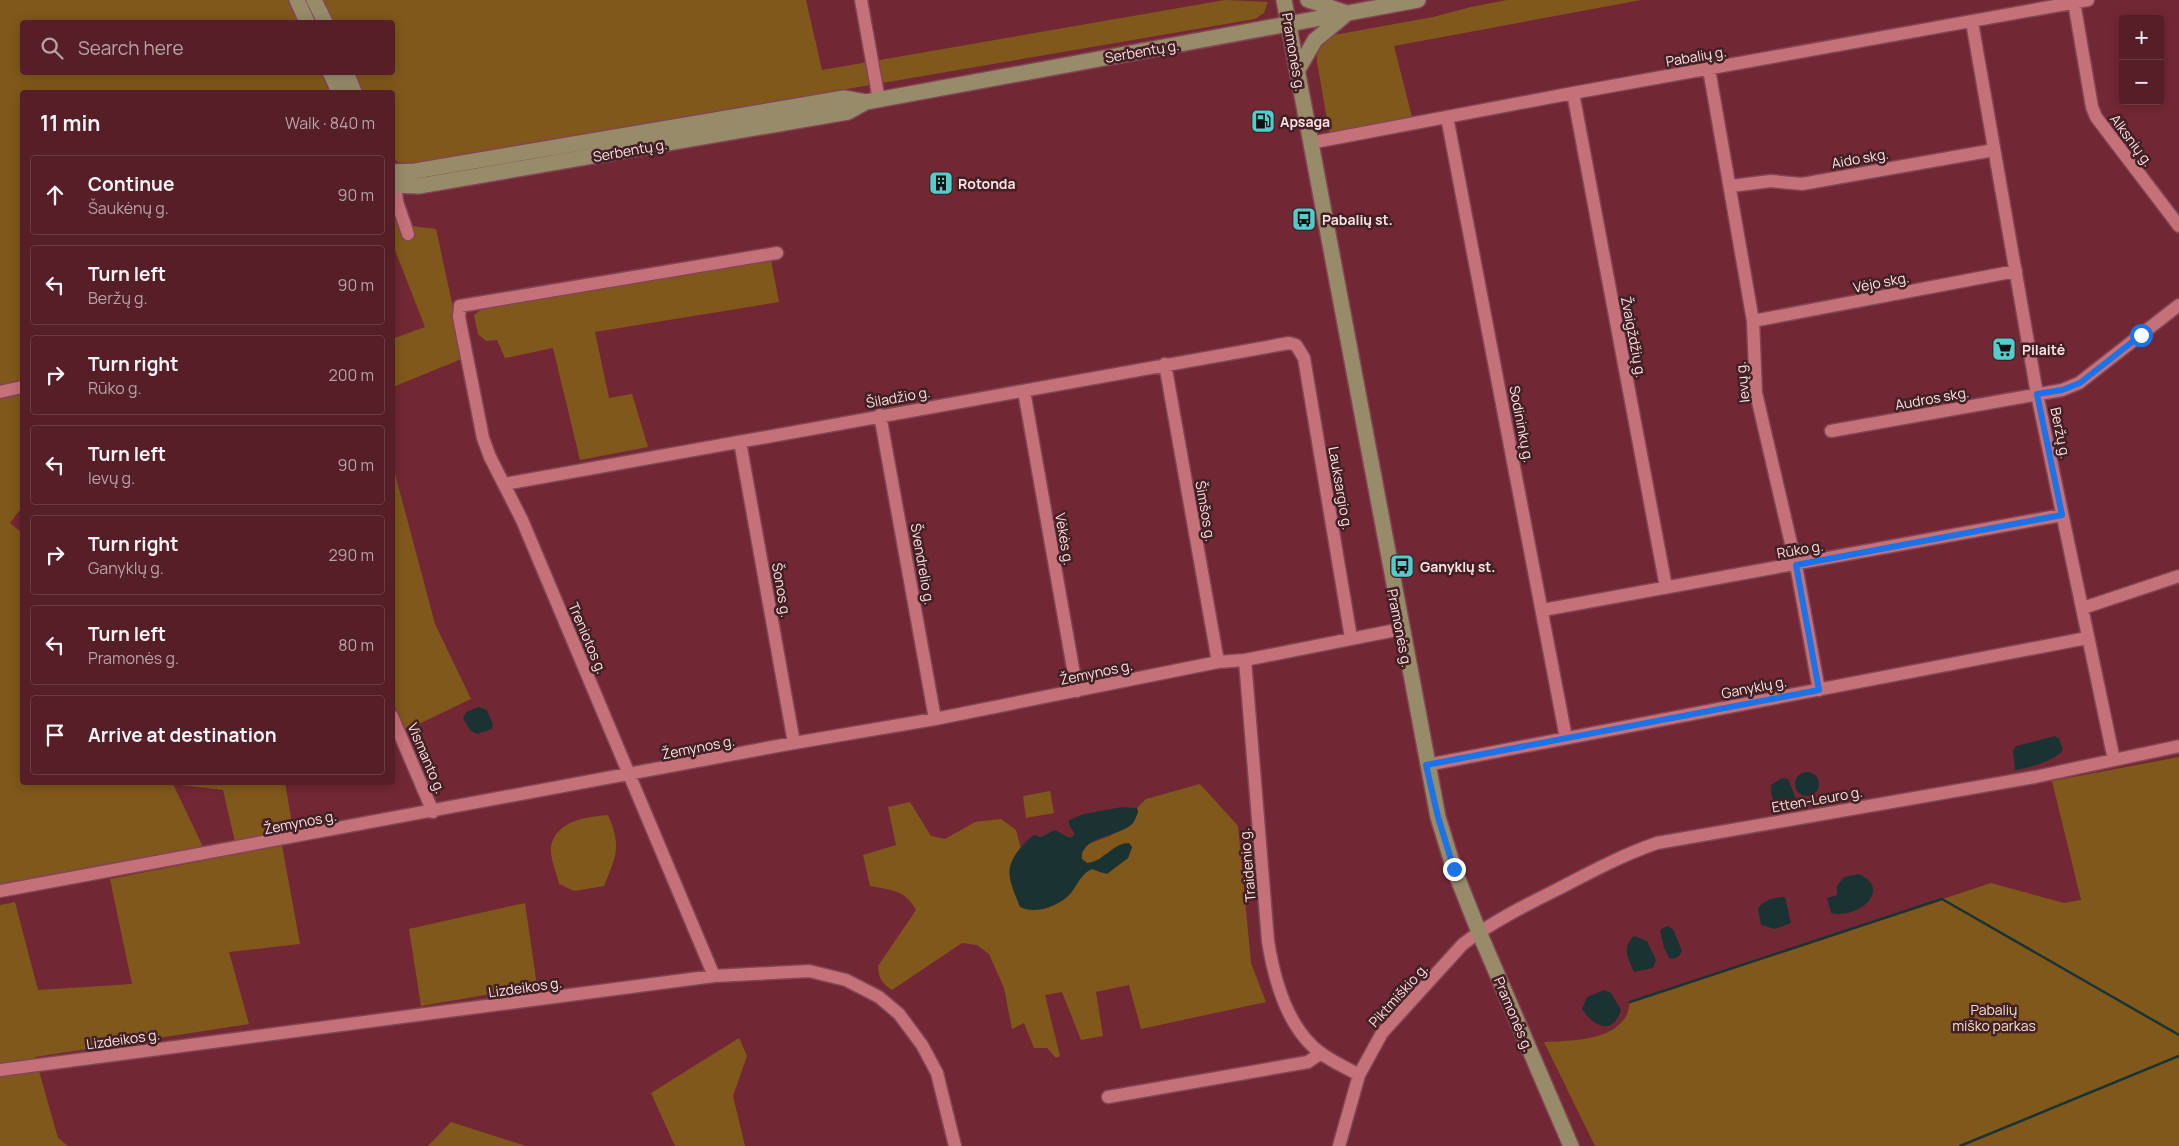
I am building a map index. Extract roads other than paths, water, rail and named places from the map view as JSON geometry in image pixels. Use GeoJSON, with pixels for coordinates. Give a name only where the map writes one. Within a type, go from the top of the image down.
{"type":"FeatureCollection","features":[{"type":"Feature","properties":{"kind":"main road"},"geometry":{"type":"LineString","coordinates":[[297,0],[306,20]]}},
{"type":"Feature","properties":{"kind":"main road"},"geometry":{"type":"LineString","coordinates":[[314,0],[324,20]]}},
{"type":"Feature","properties":{"kind":"main road","name":"Pramonės g."},"geometry":{"type":"LineString","coordinates":[[1284,0],[1426,765],[1444,841],[1479,932],[1571,1146]]}},
{"type":"Feature","properties":{"kind":"main road"},"geometry":{"type":"LineString","coordinates":[[1308,0],[1348,13]]}},
{"type":"Feature","properties":{"kind":"main road","name":"Serbentų g."},"geometry":{"type":"LineString","coordinates":[[395,181],[418,186],[848,112],[872,101],[1418,0]]}},
{"type":"Feature","properties":{"kind":"main road"},"geometry":{"type":"LineString","coordinates":[[1297,71],[1315,40],[1348,13]]}},
{"type":"Feature","properties":{"kind":"main road"},"geometry":{"type":"LineString","coordinates":[[331,75],[338,90]]}},
{"type":"Feature","properties":{"kind":"main road"},"geometry":{"type":"LineString","coordinates":[[347,75],[353,90]]}},
{"type":"Feature","properties":{"kind":"street"},"geometry":{"type":"LineString","coordinates":[[861,0],[872,101]]}},
{"type":"Feature","properties":{"kind":"street","name":"Pabalių g."},"geometry":{"type":"LineString","coordinates":[[1310,143],[1709,68],[2088,0]]}},
{"type":"Feature","properties":{"kind":"street","name":"Alksnių g."},"geometry":{"type":"LineString","coordinates":[[2074,2],[2092,107],[2096,117],[2179,226]]}},
{"type":"Feature","properties":{"kind":"street","name":"Beržų g."},"geometry":{"type":"LineString","coordinates":[[1972,22],[2037,394],[2114,760]]}},
{"type":"Feature","properties":{"kind":"street","name":"Ievų g."},"geometry":{"type":"LineString","coordinates":[[1709,68],[1731,186],[1752,321],[1756,393],[1796,565],[1819,690]]}},
{"type":"Feature","properties":{"kind":"street","name":"Žvaigždžių g."},"geometry":{"type":"LineString","coordinates":[[1573,93],[1666,587]]}},
{"type":"Feature","properties":{"kind":"street","name":"Sodininkų g."},"geometry":{"type":"LineString","coordinates":[[1447,117],[1543,610],[1566,738]]}},
{"type":"Feature","properties":{"kind":"street","name":"Aido skg."},"geometry":{"type":"LineString","coordinates":[[1731,186],[1771,181],[1802,184],[1994,150]]}},
{"type":"Feature","properties":{"kind":"street"},"geometry":{"type":"LineString","coordinates":[[395,195],[408,234]]}},
{"type":"Feature","properties":{"kind":"street","name":"Treniotos g."},"geometry":{"type":"LineString","coordinates":[[714,976],[522,520],[490,457],[483,438],[459,317],[460,306],[778,253]]}},
{"type":"Feature","properties":{"kind":"street","name":"Vėjo skg."},"geometry":{"type":"LineString","coordinates":[[1752,321],[2016,272]]}},
{"type":"Feature","properties":{"kind":"street","name":"Audros skg."},"geometry":{"type":"LineString","coordinates":[[1831,432],[2062,390],[2080,383],[2179,305]]}},
{"type":"Feature","properties":{"kind":"street","name":"Šiladžio g."},"geometry":{"type":"LineString","coordinates":[[505,484],[1165,364],[1289,343],[1296,344]]}},
{"type":"Feature","properties":{"kind":"street","name":"Lauksargio g."},"geometry":{"type":"LineString","coordinates":[[1296,344],[1304,358],[1351,638]]}},
{"type":"Feature","properties":{"kind":"street","name":"Šimšos g."},"geometry":{"type":"LineString","coordinates":[[1165,364],[1218,662]]}},
{"type":"Feature","properties":{"kind":"street"},"geometry":{"type":"LineString","coordinates":[[0,392],[20,387]]}},
{"type":"Feature","properties":{"kind":"street","name":"Vėkės g."},"geometry":{"type":"LineString","coordinates":[[1024,391],[1077,692]]}},
{"type":"Feature","properties":{"kind":"street","name":"Švendrelio g."},"geometry":{"type":"LineString","coordinates":[[880,415],[936,719]]}},
{"type":"Feature","properties":{"kind":"street","name":"Šonos g."},"geometry":{"type":"LineString","coordinates":[[740,442],[794,743]]}},
{"type":"Feature","properties":{"kind":"street","name":"Rūko g."},"geometry":{"type":"LineString","coordinates":[[1543,610],[2062,515]]}},
{"type":"Feature","properties":{"kind":"street"},"geometry":{"type":"LineString","coordinates":[[2083,608],[2179,576]]}},
{"type":"Feature","properties":{"kind":"street","name":"Žemynos g."},"geometry":{"type":"LineString","coordinates":[[0,891],[433,812],[794,743],[936,719],[1218,662],[1245,660],[1401,629]]}},
{"type":"Feature","properties":{"kind":"street","name":"Ganyklų g."},"geometry":{"type":"LineString","coordinates":[[1426,765],[2087,638]]}},
{"type":"Feature","properties":{"kind":"street","name":"Traidenio g."},"geometry":{"type":"LineString","coordinates":[[1245,660],[1267,931],[1273,973],[1282,998],[1294,1020],[1321,1053],[1359,1075]]}},
{"type":"Feature","properties":{"kind":"street","name":"Vismanto g."},"geometry":{"type":"LineString","coordinates":[[395,723],[433,812]]}},
{"type":"Feature","properties":{"kind":"street","name":"Etten-Leuro g."},"geometry":{"type":"LineString","coordinates":[[1479,932],[1584,875],[1657,843],[2036,777],[2179,746]]}},
{"type":"Feature","properties":{"kind":"street","name":"Piktmiškio g."},"geometry":{"type":"LineString","coordinates":[[1339,1146],[1359,1075],[1382,1033],[1463,944],[1479,932]]}},
{"type":"Feature","properties":{"kind":"street","name":"Lizdeikos g."},"geometry":{"type":"LineString","coordinates":[[0,1070],[714,976],[809,971],[846,980],[879,997],[899,1014],[922,1045],[937,1073],[956,1146]]}},
{"type":"Feature","properties":{"kind":"street"},"geometry":{"type":"LineString","coordinates":[[1108,1097],[1308,1062],[1321,1053]]}},
{"type":"Feature","properties":{"kind":"water"},"geometry":{"type":"Polygon","coordinates":[[[479,707],[487,710],[493,725],[492,729],[477,734],[470,730],[463,718],[466,712],[479,707]]]}},
{"type":"Feature","properties":{"kind":"water"},"geometry":{"type":"Polygon","coordinates":[[[2055,736],[2059,739],[2063,750],[2059,754],[2041,763],[2015,770],[2013,751],[2016,746],[2055,736]]]}},
{"type":"Feature","properties":{"kind":"water"},"geometry":{"type":"Polygon","coordinates":[[[1807,772],[1816,775],[1819,784],[1816,793],[1807,796],[1798,793],[1795,784],[1798,775],[1807,772]]]}},
{"type":"Feature","properties":{"kind":"water"},"geometry":{"type":"Polygon","coordinates":[[[1782,778],[1788,779],[1796,799],[1791,806],[1778,804],[1772,795],[1771,785],[1782,778]]]}},
{"type":"Feature","properties":{"kind":"water"},"geometry":{"type":"Polygon","coordinates":[[[1122,807],[1137,808],[1138,812],[1133,823],[1127,828],[1094,841],[1083,851],[1082,859],[1087,863],[1093,862],[1118,846],[1129,843],[1132,847],[1128,858],[1107,874],[1092,869],[1088,871],[1066,898],[1054,905],[1040,910],[1020,907],[1012,887],[1009,872],[1013,858],[1027,841],[1034,835],[1041,837],[1056,830],[1070,838],[1075,834],[1069,825],[1069,820],[1084,814],[1122,807]]]}},
{"type":"Feature","properties":{"kind":"water"},"geometry":{"type":"Polygon","coordinates":[[[1859,874],[1869,881],[1873,888],[1868,902],[1851,912],[1831,913],[1827,898],[1837,895],[1837,886],[1844,877],[1859,874]]]}},
{"type":"Feature","properties":{"kind":"water"},"geometry":{"type":"Polygon","coordinates":[[[1785,897],[1791,923],[1775,929],[1761,925],[1758,909],[1760,906],[1770,900],[1785,897]]]}},
{"type":"Feature","properties":{"kind":"water"},"geometry":{"type":"Polygon","coordinates":[[[1667,926],[1673,929],[1682,951],[1679,956],[1673,959],[1669,958],[1664,948],[1660,930],[1667,926]]]}},
{"type":"Feature","properties":{"kind":"water"},"geometry":{"type":"Polygon","coordinates":[[[1634,936],[1647,941],[1656,960],[1653,968],[1634,972],[1628,958],[1627,949],[1630,940],[1634,936]]]}},
{"type":"Feature","properties":{"kind":"water"},"geometry":{"type":"Polygon","coordinates":[[[1604,990],[1611,993],[1621,1010],[1618,1018],[1608,1026],[1598,1024],[1582,1009],[1587,997],[1604,990]]]}},
{"type":"Feature","properties":{"kind":"waterway"},"geometry":{"type":"LineString","coordinates":[[1630,1002],[1942,899],[2179,1035]]}},
{"type":"Feature","properties":{"kind":"waterway"},"geometry":{"type":"LineString","coordinates":[[1960,1146],[2179,1056]]}},
{"type":"Feature","properties":{"kind":"place","name":"Apsaga"},"geometry":{"type":"Point","coordinates":[1263,121]}},
{"type":"Feature","properties":{"kind":"place","name":"Rotonda"},"geometry":{"type":"Point","coordinates":[941,183]}},
{"type":"Feature","properties":{"kind":"place","name":"Pabalių st."},"geometry":{"type":"Point","coordinates":[1304,219]}},
{"type":"Feature","properties":{"kind":"place","name":"Pilaitė"},"geometry":{"type":"Point","coordinates":[2004,349]}},
{"type":"Feature","properties":{"kind":"place","name":"Ganyklų st."},"geometry":{"type":"Point","coordinates":[1402,566]}},
{"type":"Feature","properties":{"kind":"park label","name":"Pabalių miško parkas"},"geometry":{"type":"Point","coordinates":[1994,1018]}}]}
